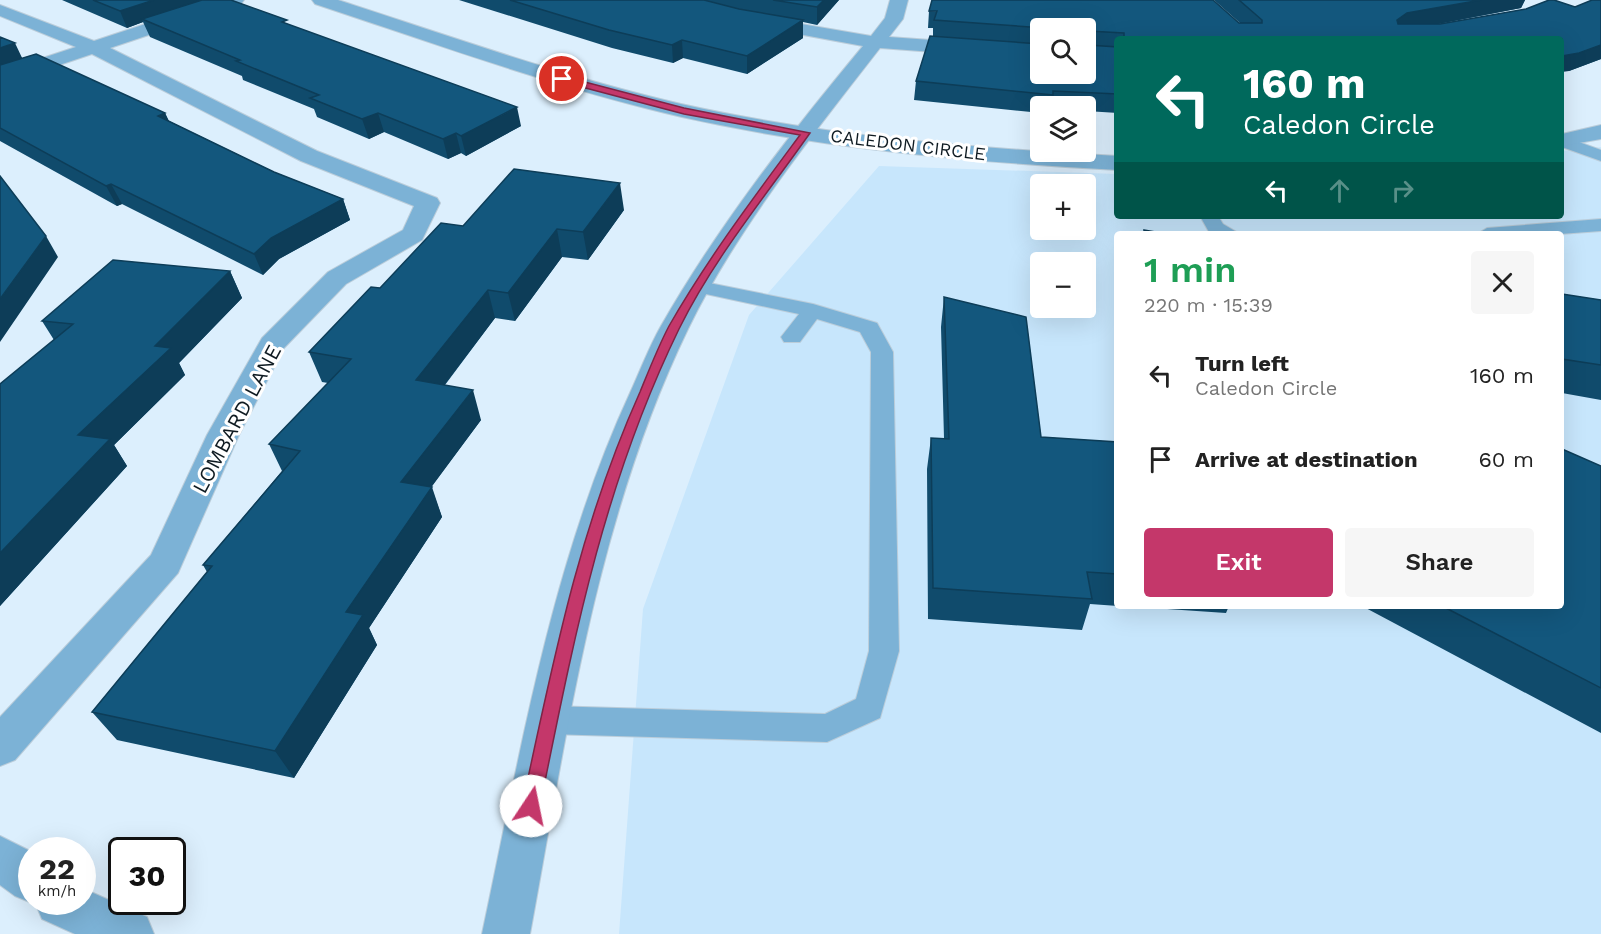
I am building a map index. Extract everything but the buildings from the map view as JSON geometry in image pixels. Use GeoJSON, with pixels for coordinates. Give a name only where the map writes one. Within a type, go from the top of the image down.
{"type":"FeatureCollection","features":[{"type":"Feature","properties":{"kind":"street"},"geometry":{"type":"LineString","coordinates":[[0,79],[235,0]]}},
{"type":"Feature","properties":{"kind":"street","name":"CALEDON CIRCLE"},"geometry":{"type":"LineString","coordinates":[[321,0],[582,85],[684,111],[806,133],[962,152],[1114,163]]}},
{"type":"Feature","properties":{"kind":"street"},"geometry":{"type":"LineString","coordinates":[[506,934],[568,625],[593,531],[620,450],[674,328],[720,249],[873,42],[894,19],[899,0]]}},
{"type":"Feature","properties":{"kind":"street","name":"LOMBARD LANE"},"geometry":{"type":"LineString","coordinates":[[0,10],[94,48],[309,156],[429,202],[413,235],[337,278],[272,344],[223,435],[165,563],[0,747]]}},
{"type":"Feature","properties":{"kind":"street"},"geometry":{"type":"LineString","coordinates":[[740,18],[873,42],[1030,53]]}},
{"type":"Feature","properties":{"kind":"street"},"geometry":{"type":"LineString","coordinates":[[1564,141],[1601,132]]}},
{"type":"Feature","properties":{"kind":"street"},"geometry":{"type":"LineString","coordinates":[[0,858],[18,870]]}},
{"type":"Feature","properties":{"kind":"street"},"geometry":{"type":"LineString","coordinates":[[88,915],[130,934]]}},
{"type":"Feature","properties":{"kind":"lane"},"geometry":{"type":"LineString","coordinates":[[1564,142],[1601,156]]}},
{"type":"Feature","properties":{"kind":"lane"},"geometry":{"type":"LineString","coordinates":[[1211,219],[1216,228],[1223,231]]}},
{"type":"Feature","properties":{"kind":"lane"},"geometry":{"type":"LineString","coordinates":[[1525,231],[1601,225]]}},
{"type":"Feature","properties":{"kind":"lane"},"geometry":{"type":"LineString","coordinates":[[548,720],[827,728],[869,708],[884,651],[882,352],[869,328],[767,298],[699,287]]}},
{"type":"Feature","properties":{"kind":"lane"},"geometry":{"type":"LineString","coordinates":[[792,338],[813,310]]}},
{"type":"Feature","properties":{"kind":"shaded area"},"geometry":{"type":"Polygon","coordinates":[[[1601,147],[1601,934],[619,934],[643,609],[749,315],[879,166],[1114,174],[1114,219],[1564,219],[1564,151],[1601,147]]]}},
{"type":"Feature","properties":{"kind":"route"},"geometry":{"type":"LineString","coordinates":[[531,806],[568,625],[593,531],[620,450],[674,328],[720,249],[806,133],[684,111],[562,79]]}}]}
